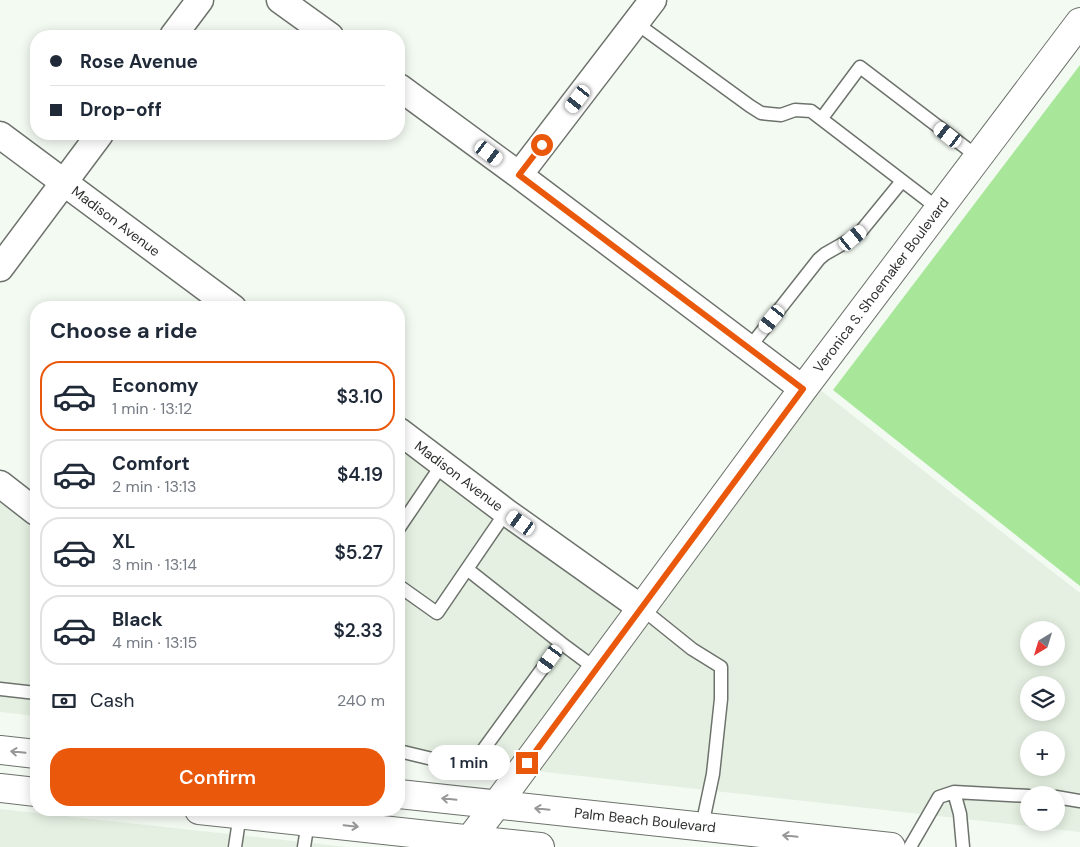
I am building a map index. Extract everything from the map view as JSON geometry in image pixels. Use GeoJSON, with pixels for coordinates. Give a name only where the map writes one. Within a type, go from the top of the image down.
{"type":"FeatureCollection","features":[{"type":"Feature","properties":{"kind":"street"},"geometry":{"type":"LineString","coordinates":[[178,30],[200,0]]}},
{"type":"Feature","properties":{"kind":"street"},"geometry":{"type":"LineString","coordinates":[[280,0],[322,30]]}},
{"type":"Feature","properties":{"kind":"street"},"geometry":{"type":"LineString","coordinates":[[519,175],[653,0]]}},
{"type":"Feature","properties":{"kind":"street","name":"Veronica S. Shoemaker Boulevard"},"geometry":{"type":"LineString","coordinates":[[467,843],[803,389],[1080,22]]}},
{"type":"Feature","properties":{"kind":"street"},"geometry":{"type":"LineString","coordinates":[[405,91],[803,389]]}},
{"type":"Feature","properties":{"kind":"street","name":"Madison Avenue"},"geometry":{"type":"LineString","coordinates":[[0,135],[224,301]]}},
{"type":"Feature","properties":{"kind":"street"},"geometry":{"type":"LineString","coordinates":[[0,268],[96,140]]}},
{"type":"Feature","properties":{"kind":"street","name":"Madison Avenue"},"geometry":{"type":"LineString","coordinates":[[405,435],[506,512],[641,608]]}},
{"type":"Feature","properties":{"kind":"street"},"geometry":{"type":"LineString","coordinates":[[0,484],[30,507]]}},
{"type":"Feature","properties":{"kind":"street"},"geometry":{"type":"LineString","coordinates":[[0,750],[30,753]]}},
{"type":"Feature","properties":{"kind":"street"},"geometry":{"type":"LineString","coordinates":[[0,788],[30,791]]}},
{"type":"Feature","properties":{"kind":"street","name":"Palm Beach Boulevard"},"geometry":{"type":"LineString","coordinates":[[405,795],[891,847]]}},
{"type":"Feature","properties":{"kind":"street"},"geometry":{"type":"LineString","coordinates":[[247,816],[306,834],[540,847]]}},
{"type":"Feature","properties":{"kind":"lane"},"geometry":{"type":"LineString","coordinates":[[636,23],[761,113],[780,115],[795,110],[811,111],[939,209]]}},
{"type":"Feature","properties":{"kind":"lane"},"geometry":{"type":"LineString","coordinates":[[822,118],[860,67],[978,157]]}},
{"type":"Feature","properties":{"kind":"lane"},"geometry":{"type":"LineString","coordinates":[[749,348],[819,259],[853,238],[862,230],[902,181]]}},
{"type":"Feature","properties":{"kind":"lane"},"geometry":{"type":"LineString","coordinates":[[405,519],[443,463]]}},
{"type":"Feature","properties":{"kind":"lane"},"geometry":{"type":"LineString","coordinates":[[405,590],[437,613],[506,512]]}},
{"type":"Feature","properties":{"kind":"lane"},"geometry":{"type":"LineString","coordinates":[[467,569],[596,669]]}},
{"type":"Feature","properties":{"kind":"lane"},"geometry":{"type":"LineString","coordinates":[[641,608],[692,649],[721,667],[721,699],[713,774],[702,826]]}},
{"type":"Feature","properties":{"kind":"lane"},"geometry":{"type":"LineString","coordinates":[[405,752],[470,768],[561,643]]}},
{"type":"Feature","properties":{"kind":"lane"},"geometry":{"type":"LineString","coordinates":[[0,689],[30,692]]}},
{"type":"Feature","properties":{"kind":"lane"},"geometry":{"type":"LineString","coordinates":[[910,847],[939,797],[954,792],[1020,796]]}},
{"type":"Feature","properties":{"kind":"lane"},"geometry":{"type":"LineString","coordinates":[[954,792],[960,814],[963,847]]}},
{"type":"Feature","properties":{"kind":"lane"},"geometry":{"type":"LineString","coordinates":[[1065,798],[1080,801]]}},
{"type":"Feature","properties":{"kind":"lane"},"geometry":{"type":"LineString","coordinates":[[235,847],[240,816]]}},
{"type":"Feature","properties":{"kind":"shaded area"},"geometry":{"type":"Polygon","coordinates":[[[819,389],[1080,593],[1080,832],[1065,830],[1065,786],[1020,786],[1020,825],[536,771],[819,389]]]}},
{"type":"Feature","properties":{"kind":"shaded area"},"geometry":{"type":"Polygon","coordinates":[[[768,415],[508,768],[405,757],[405,448],[628,602],[768,415]]]}},
{"type":"Feature","properties":{"kind":"shaded area"},"geometry":{"type":"Polygon","coordinates":[[[0,480],[30,503],[30,715],[0,712],[0,480]]]}},
{"type":"Feature","properties":{"kind":"shaded area"},"geometry":{"type":"Polygon","coordinates":[[[0,809],[30,812],[30,816],[64,816],[347,847],[0,847],[0,809]]]}},
{"type":"Feature","properties":{"kind":"green space"},"geometry":{"type":"Polygon","coordinates":[[[1080,65],[1080,586],[833,390],[1080,65]]]}},
{"type":"Feature","properties":{"kind":"route"},"geometry":{"type":"LineString","coordinates":[[527,763],[803,389],[519,175],[542,145]]}}]}
